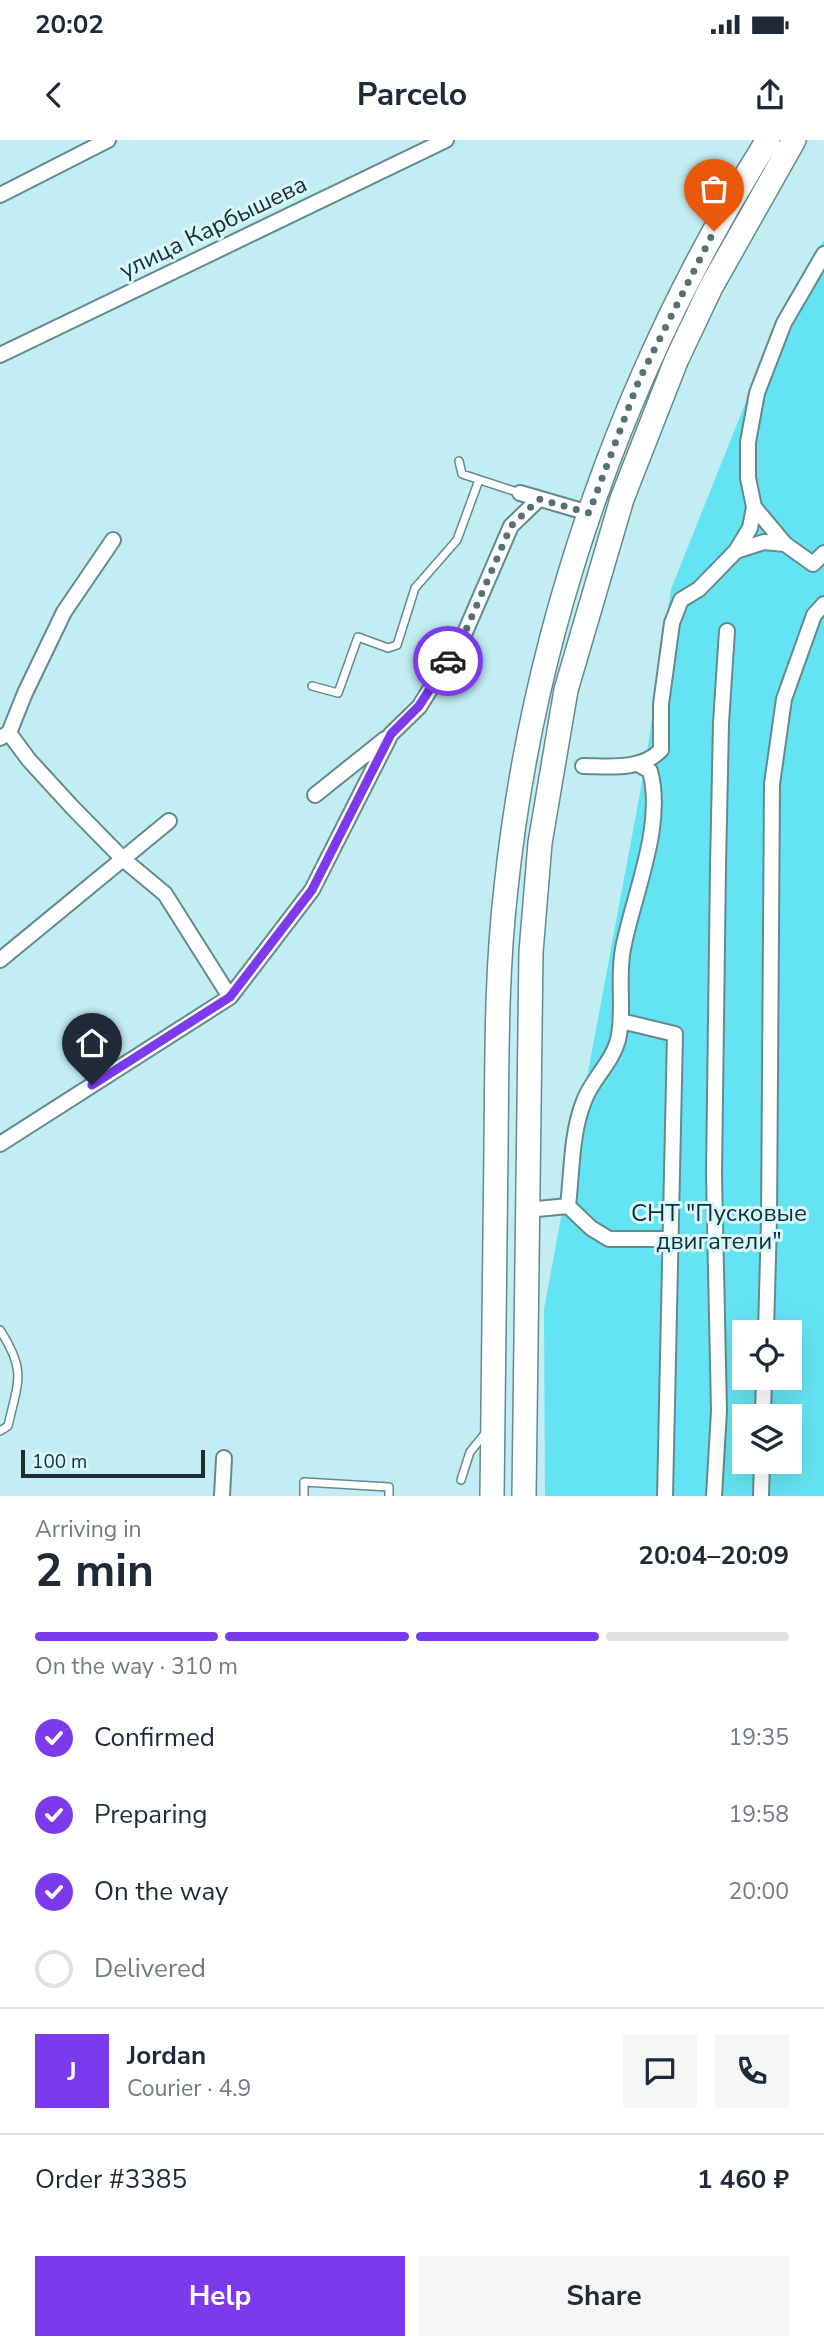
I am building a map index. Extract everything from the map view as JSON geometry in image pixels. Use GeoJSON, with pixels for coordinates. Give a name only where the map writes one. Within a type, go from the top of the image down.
{"type":"FeatureCollection","features":[{"type":"Feature","properties":{"kind":"highway"},"geometry":{"type":"LineString","coordinates":[[492,1496],[499,983],[505,891],[517,798],[535,702],[589,513],[639,380],[726,207],[768,140]]}},
{"type":"Feature","properties":{"kind":"highway"},"geometry":{"type":"LineString","coordinates":[[524,1496],[531,952],[540,843],[566,690],[622,499],[671,373],[711,287],[794,140]]}},
{"type":"Feature","properties":{"kind":"street"},"geometry":{"type":"LineString","coordinates":[[0,195],[108,140]]}},
{"type":"Feature","properties":{"kind":"street","name":"улица Карбышева"},"geometry":{"type":"LineString","coordinates":[[0,355],[446,140]]}},
{"type":"Feature","properties":{"kind":"street"},"geometry":{"type":"LineString","coordinates":[[583,766],[639,764],[652,760],[660,750],[661,704],[672,623],[681,600],[699,589],[736,551],[750,528],[754,507],[748,478],[748,442],[757,393],[784,323],[824,254]]}},
{"type":"Feature","properties":{"kind":"street"},"geometry":{"type":"LineString","coordinates":[[520,493],[589,513]]}},
{"type":"Feature","properties":{"kind":"street"},"geometry":{"type":"LineString","coordinates":[[315,795],[391,734],[419,706],[463,637],[511,526],[539,499]]}},
{"type":"Feature","properties":{"kind":"street"},"geometry":{"type":"LineString","coordinates":[[754,507],[786,544],[820,563]]}},
{"type":"Feature","properties":{"kind":"street"},"geometry":{"type":"LineString","coordinates":[[113,540],[64,612],[4,735],[123,859],[165,894],[230,997]]}},
{"type":"Feature","properties":{"kind":"street"},"geometry":{"type":"LineString","coordinates":[[736,551],[764,542],[786,544]]}},
{"type":"Feature","properties":{"kind":"street"},"geometry":{"type":"LineString","coordinates":[[766,1320],[772,784],[784,699],[814,615],[824,604]]}},
{"type":"Feature","properties":{"kind":"street"},"geometry":{"type":"LineString","coordinates":[[714,1496],[719,1411],[714,1174],[718,867],[721,723],[727,631]]}},
{"type":"Feature","properties":{"kind":"street"},"geometry":{"type":"LineString","coordinates":[[0,1144],[230,997],[312,890],[391,734]]}},
{"type":"Feature","properties":{"kind":"street"},"geometry":{"type":"LineString","coordinates":[[568,1206],[575,1138],[584,1100],[617,1043],[621,1021],[622,951],[650,837],[652,780],[650,771],[639,764]]}},
{"type":"Feature","properties":{"kind":"street"},"geometry":{"type":"LineString","coordinates":[[0,960],[169,821]]}},
{"type":"Feature","properties":{"kind":"street"},"geometry":{"type":"LineString","coordinates":[[621,1021],[675,1034],[665,1496]]}},
{"type":"Feature","properties":{"kind":"street"},"geometry":{"type":"LineString","coordinates":[[527,1210],[568,1206],[591,1228],[609,1239],[671,1239]]}},
{"type":"Feature","properties":{"kind":"street"},"geometry":{"type":"LineString","coordinates":[[222,1496],[224,1458]]}},
{"type":"Feature","properties":{"kind":"street"},"geometry":{"type":"LineString","coordinates":[[761,1496],[762,1474]]}},
{"type":"Feature","properties":{"kind":"lane"},"geometry":{"type":"LineString","coordinates":[[459,461],[462,474],[520,493]]}},
{"type":"Feature","properties":{"kind":"lane"},"geometry":{"type":"LineString","coordinates":[[312,687],[338,693],[358,637],[388,648],[397,645],[415,589],[457,540],[479,480]]}},
{"type":"Feature","properties":{"kind":"lane"},"geometry":{"type":"LineString","coordinates":[[0,1332],[12,1348],[20,1373],[8,1426],[0,1431]]}},
{"type":"Feature","properties":{"kind":"lane"},"geometry":{"type":"LineString","coordinates":[[461,1480],[470,1452],[493,1425]]}},
{"type":"Feature","properties":{"kind":"lane"},"geometry":{"type":"LineString","coordinates":[[304,1496],[304,1482],[388,1487],[388,1496]]}},
{"type":"Feature","properties":{"kind":"green space","name":"СНТ \"Пусковые двигатели\""},"geometry":{"type":"Polygon","coordinates":[[[824,240],[824,1496],[545,1496],[544,1309],[645,766],[671,589],[792,293],[824,240]]]}},
{"type":"Feature","properties":{"kind":"way so far"},"geometry":{"type":"LineString","coordinates":[[448,661],[463,637],[511,526],[539,499],[589,513],[639,380],[714,231]]}},
{"type":"Feature","properties":{"kind":"route"},"geometry":{"type":"LineString","coordinates":[[92,1085],[230,997],[312,890],[391,734],[419,706],[448,661]]}}]}
